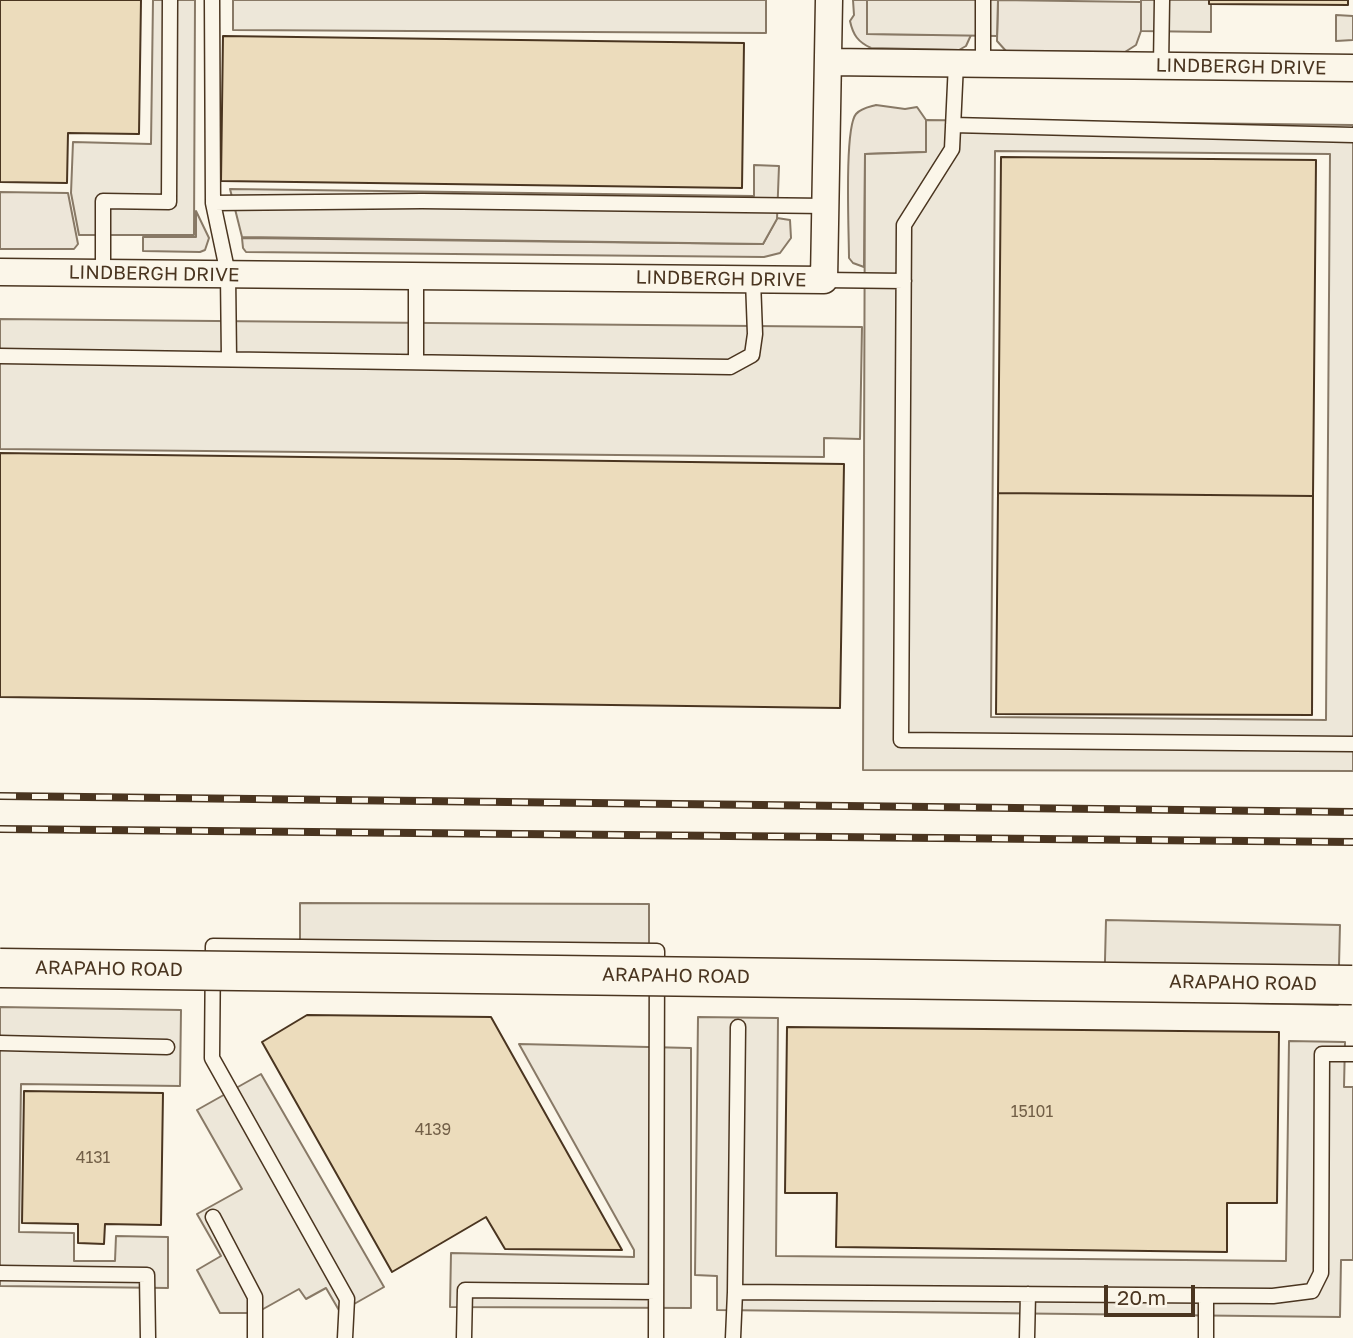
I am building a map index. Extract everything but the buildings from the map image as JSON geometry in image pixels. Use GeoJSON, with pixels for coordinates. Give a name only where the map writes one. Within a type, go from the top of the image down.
{"type":"FeatureCollection","features":[{"type":"Feature","properties":{"kind":"main road","name":"ARAPAHO ROAD"},"geometry":{"type":"LineString","coordinates":[[0,968],[1352,985]]}},
{"type":"Feature","properties":{"kind":"street"},"geometry":{"type":"LineString","coordinates":[[828,62],[829,0]]}},
{"type":"Feature","properties":{"kind":"street","name":"LINDBERGH DRIVE"},"geometry":{"type":"LineString","coordinates":[[0,272],[824,280],[828,62],[1353,68]]}},
{"type":"Feature","properties":{"kind":"lane"},"geometry":{"type":"LineString","coordinates":[[103,273],[103,201],[169,202],[170,0]]}},
{"type":"Feature","properties":{"kind":"lane"},"geometry":{"type":"LineString","coordinates":[[212,0],[213,203],[228,274],[229,359]]}},
{"type":"Feature","properties":{"kind":"lane"},"geometry":{"type":"LineString","coordinates":[[983,0],[983,64]]}},
{"type":"Feature","properties":{"kind":"lane"},"geometry":{"type":"LineString","coordinates":[[1161,66],[1162,0]]}},
{"type":"Feature","properties":{"kind":"lane"},"geometry":{"type":"LineString","coordinates":[[956,63],[952,149],[904,225],[901,740],[1353,744]]}},
{"type":"Feature","properties":{"kind":"lane"},"geometry":{"type":"LineString","coordinates":[[953,125],[1353,135]]}},
{"type":"Feature","properties":{"kind":"lane"},"geometry":{"type":"LineString","coordinates":[[213,203],[422,201],[825,206]]}},
{"type":"Feature","properties":{"kind":"lane"},"geometry":{"type":"LineString","coordinates":[[416,276],[416,362]]}},
{"type":"Feature","properties":{"kind":"lane"},"geometry":{"type":"LineString","coordinates":[[0,356],[730,367],[752,355],[755,334],[753,280]]}},
{"type":"Feature","properties":{"kind":"lane"},"geometry":{"type":"LineString","coordinates":[[824,280],[904,281]]}},
{"type":"Feature","properties":{"kind":"lane"},"geometry":{"type":"LineString","coordinates":[[345,1338],[347,1299],[212,1058],[213,946],[657,951],[656,1338]]}},
{"type":"Feature","properties":{"kind":"lane"},"geometry":{"type":"LineString","coordinates":[[733,1338],[738,1027]]}},
{"type":"Feature","properties":{"kind":"lane"},"geometry":{"type":"LineString","coordinates":[[0,1043],[167,1047]]}},
{"type":"Feature","properties":{"kind":"lane"},"geometry":{"type":"LineString","coordinates":[[735,1292],[1273,1296],[1312,1291],[1321,1273],[1322,1054],[1353,1054]]}},
{"type":"Feature","properties":{"kind":"lane"},"geometry":{"type":"LineString","coordinates":[[213,1217],[255,1297],[255,1338]]}},
{"type":"Feature","properties":{"kind":"lane"},"geometry":{"type":"LineString","coordinates":[[0,1273],[147,1275],[148,1338]]}},
{"type":"Feature","properties":{"kind":"lane"},"geometry":{"type":"LineString","coordinates":[[464,1338],[466,1290],[656,1292]]}},
{"type":"Feature","properties":{"kind":"lane"},"geometry":{"type":"LineString","coordinates":[[1027,1338],[1028,1294]]}},
{"type":"Feature","properties":{"kind":"lane"},"geometry":{"type":"LineString","coordinates":[[1206,1296],[1206,1338]]}},
{"type":"Feature","properties":{"kind":"shaded area"},"geometry":{"type":"Polygon","coordinates":[[[153,0],[195,0],[194,235],[79,235],[71,193],[73,142],[151,144],[153,0]]]}},
{"type":"Feature","properties":{"kind":"shaded area"},"geometry":{"type":"Polygon","coordinates":[[[233,0],[766,0],[766,33],[233,30],[233,0]]]}},
{"type":"Feature","properties":{"kind":"shaded area"},"geometry":{"type":"Polygon","coordinates":[[[853,0],[867,0],[867,34],[971,35],[966,46],[959,50],[871,48],[859,41],[853,30],[850,21],[854,15],[853,0]]]}},
{"type":"Feature","properties":{"kind":"shaded area"},"geometry":{"type":"Polygon","coordinates":[[[867,0],[998,0],[997,36],[867,34],[867,0]]]}},
{"type":"Feature","properties":{"kind":"shaded area"},"geometry":{"type":"Polygon","coordinates":[[[998,0],[1141,2],[1141,31],[1136,45],[1125,52],[1006,51],[997,41],[998,0]]]}},
{"type":"Feature","properties":{"kind":"shaded area"},"geometry":{"type":"Polygon","coordinates":[[[1141,0],[1211,0],[1211,32],[1141,31],[1141,0]]]}},
{"type":"Feature","properties":{"kind":"shaded area"},"geometry":{"type":"Polygon","coordinates":[[[1336,15],[1353,16],[1353,40],[1336,41],[1336,15]]]}},
{"type":"Feature","properties":{"kind":"shaded area"},"geometry":{"type":"Polygon","coordinates":[[[876,105],[905,109],[917,107],[926,120],[926,152],[865,154],[864,267],[853,263],[849,258],[850,139],[856,114],[876,105]]]}},
{"type":"Feature","properties":{"kind":"shaded area"},"geometry":{"type":"Polygon","coordinates":[[[926,120],[1353,125],[1353,771],[863,770],[865,154],[926,152],[926,120]],[[995,151],[991,717],[1326,720],[1330,154],[995,151]]]}},
{"type":"Feature","properties":{"kind":"shaded area"},"geometry":{"type":"Polygon","coordinates":[[[754,165],[779,166],[777,219],[763,244],[242,237],[230,189],[754,196],[754,165]]]}},
{"type":"Feature","properties":{"kind":"shaded area"},"geometry":{"type":"Polygon","coordinates":[[[0,192],[68,193],[78,244],[74,249],[0,249],[0,192]]]}},
{"type":"Feature","properties":{"kind":"shaded area"},"geometry":{"type":"Polygon","coordinates":[[[196,211],[209,238],[205,250],[143,251],[143,237],[196,237],[196,211]]]}},
{"type":"Feature","properties":{"kind":"shaded area"},"geometry":{"type":"Polygon","coordinates":[[[777,218],[790,220],[791,238],[780,253],[764,257],[246,252],[242,238],[763,244],[777,218]]]}},
{"type":"Feature","properties":{"kind":"shaded area"},"geometry":{"type":"Polygon","coordinates":[[[0,319],[862,327],[860,439],[824,438],[824,457],[0,449],[0,319]]]}},
{"type":"Feature","properties":{"kind":"shaded area"},"geometry":{"type":"Polygon","coordinates":[[[300,903],[649,904],[649,967],[300,966],[300,903]]]}},
{"type":"Feature","properties":{"kind":"shaded area"},"geometry":{"type":"Polygon","coordinates":[[[1106,920],[1340,925],[1338,1005],[1104,1000],[1106,920]]]}},
{"type":"Feature","properties":{"kind":"shaded area"},"geometry":{"type":"Polygon","coordinates":[[[0,1007],[181,1010],[180,1086],[21,1084],[19,1232],[74,1233],[74,1261],[115,1261],[116,1236],[168,1237],[168,1288],[0,1286],[0,1007]]]}},
{"type":"Feature","properties":{"kind":"shaded area"},"geometry":{"type":"Polygon","coordinates":[[[698,1017],[778,1018],[776,1256],[1286,1261],[1289,1041],[1345,1042],[1344,1087],[1353,1087],[1353,1260],[1341,1260],[1340,1317],[717,1310],[717,1276],[695,1275],[698,1017]]]}},
{"type":"Feature","properties":{"kind":"shaded area"},"geometry":{"type":"Polygon","coordinates":[[[519,1044],[691,1048],[691,1308],[450,1307],[451,1253],[634,1257],[634,1250],[519,1044]]]}},
{"type":"Feature","properties":{"kind":"shaded area"},"geometry":{"type":"Polygon","coordinates":[[[261,1074],[384,1287],[340,1312],[326,1288],[306,1299],[299,1289],[256,1313],[220,1313],[197,1270],[221,1256],[197,1214],[242,1189],[197,1110],[261,1074]]]}},
{"type":"Feature","properties":{"kind":"railway"},"geometry":{"type":"LineString","coordinates":[[0,796],[1353,812]]}},
{"type":"Feature","properties":{"kind":"railway"},"geometry":{"type":"LineString","coordinates":[[0,829],[1353,842]]}}]}
